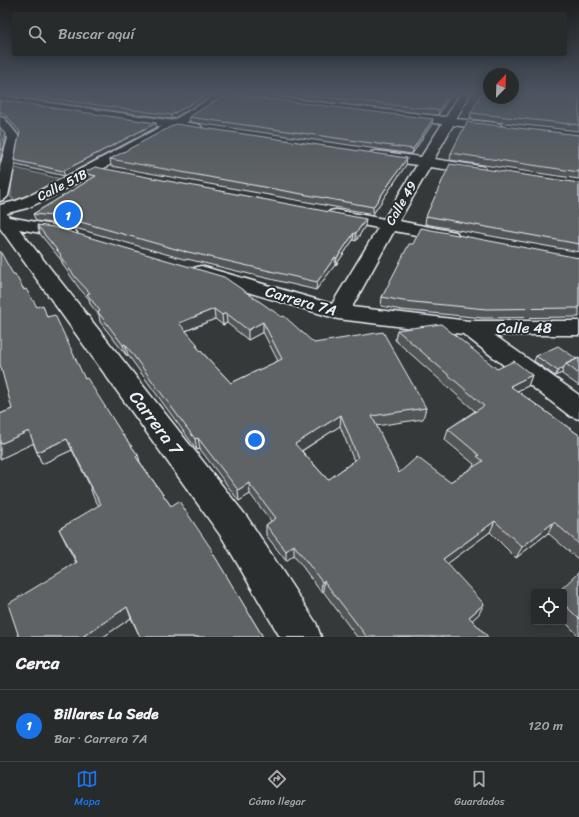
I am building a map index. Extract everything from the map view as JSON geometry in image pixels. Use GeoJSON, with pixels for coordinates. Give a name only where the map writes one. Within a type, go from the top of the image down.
{"type":"FeatureCollection","features":[{"type":"Feature","properties":{"kind":"street"},"geometry":{"type":"LineString","coordinates":[[3,124],[14,138],[1,211],[29,227],[59,230],[89,239]]}},
{"type":"Feature","properties":{"kind":"street"},"geometry":{"type":"LineString","coordinates":[[165,124],[205,130]]}},
{"type":"Feature","properties":{"kind":"street","name":"Calle 49"},"geometry":{"type":"LineString","coordinates":[[338,312],[447,124]]}},
{"type":"Feature","properties":{"kind":"street"},"geometry":{"type":"LineString","coordinates":[[473,124],[510,128]]}},
{"type":"Feature","properties":{"kind":"street","name":"Calle 51B"},"geometry":{"type":"LineString","coordinates":[[1,211],[40,197],[174,125]]}},
{"type":"Feature","properties":{"kind":"street"},"geometry":{"type":"LineString","coordinates":[[362,153],[494,172]]}},
{"type":"Feature","properties":{"kind":"street"},"geometry":{"type":"LineString","coordinates":[[94,168],[117,173]]}},
{"type":"Feature","properties":{"kind":"street","name":"Carrera 7"},"geometry":{"type":"LineString","coordinates":[[1,211],[235,528],[302,637]]}},
{"type":"Feature","properties":{"kind":"street"},"geometry":{"type":"LineString","coordinates":[[319,211],[465,239]]}},
{"type":"Feature","properties":{"kind":"street","name":"Carrera 7A"},"geometry":{"type":"LineString","coordinates":[[187,268],[338,312],[469,328],[579,409]]}},
{"type":"Feature","properties":{"kind":"street","name":"Calle 48"},"geometry":{"type":"LineString","coordinates":[[469,328],[579,328]]}},
{"type":"Feature","properties":{"kind":"shaded area"},"geometry":{"type":"Polygon","coordinates":[[[15,168],[65,180],[20,201],[11,198],[11,170],[15,168]]]}},
{"type":"Feature","properties":{"kind":"building"},"geometry":{"type":"Polygon","coordinates":[[[13,124],[155,124],[63,171],[14,160],[20,132],[13,124]]]}},
{"type":"Feature","properties":{"kind":"building"},"geometry":{"type":"Polygon","coordinates":[[[176,124],[407,158],[373,207],[110,159],[176,124]]]}},
{"type":"Feature","properties":{"kind":"building"},"geometry":{"type":"Polygon","coordinates":[[[236,124],[430,124],[413,149],[236,124]]]}},
{"type":"Feature","properties":{"kind":"building"},"geometry":{"type":"Polygon","coordinates":[[[466,124],[482,124],[579,135],[579,172],[451,153],[466,124]]]}},
{"type":"Feature","properties":{"kind":"building"},"geometry":{"type":"Polygon","coordinates":[[[0,127],[5,134],[0,150],[0,127]]]}},
{"type":"Feature","properties":{"kind":"building"},"geometry":{"type":"Polygon","coordinates":[[[450,164],[579,183],[579,244],[426,216],[450,164]]]}},
{"type":"Feature","properties":{"kind":"building"},"geometry":{"type":"Polygon","coordinates":[[[95,167],[366,219],[317,282],[184,251],[186,252],[63,217],[33,214],[96,176],[83,173],[95,167]]]}},
{"type":"Feature","properties":{"kind":"building"},"geometry":{"type":"Polygon","coordinates":[[[37,225],[54,227],[224,277],[282,317],[284,316],[314,343],[383,332],[426,408],[372,416],[399,473],[417,457],[450,482],[483,461],[477,456],[479,455],[448,429],[484,406],[397,330],[441,324],[497,369],[514,361],[532,375],[510,386],[579,435],[579,544],[554,522],[522,547],[495,521],[443,559],[484,604],[469,617],[488,637],[367,637],[294,545],[286,551],[266,525],[276,518],[249,483],[238,490],[198,438],[195,439],[125,344],[123,345],[98,312],[100,311],[87,294],[90,293],[76,278],[60,256],[61,255],[37,225]],[[214,309],[179,323],[198,345],[196,346],[231,383],[282,359],[263,322],[248,330],[226,313],[222,315],[214,309]],[[341,415],[295,444],[328,480],[358,458],[341,415]]]}},
{"type":"Feature","properties":{"kind":"building"},"geometry":{"type":"Polygon","coordinates":[[[421,228],[579,258],[579,308],[486,309],[403,301],[382,297],[409,244],[413,244],[421,228]]]}},
{"type":"Feature","properties":{"kind":"building"},"geometry":{"type":"Polygon","coordinates":[[[0,251],[13,274],[15,274],[24,290],[26,289],[37,307],[43,305],[47,317],[55,315],[85,379],[87,378],[123,435],[138,455],[136,457],[171,506],[179,501],[212,550],[263,637],[140,637],[127,607],[82,637],[19,637],[8,604],[77,562],[59,529],[101,504],[89,484],[67,439],[37,452],[29,431],[0,444],[0,414],[12,409],[0,364],[0,251]]]}},
{"type":"Feature","properties":{"kind":"building"},"geometry":{"type":"Polygon","coordinates":[[[558,346],[577,359],[566,364],[558,371],[536,356],[558,346]]]}},
{"type":"Feature","properties":{"kind":"building"},"geometry":{"type":"Polygon","coordinates":[[[579,358],[579,374],[566,364],[579,358]]]}},
{"type":"Feature","properties":{"kind":"building"},"geometry":{"type":"Polygon","coordinates":[[[579,572],[579,619],[567,607],[567,589],[561,589],[579,572]]]}},
{"type":"Feature","properties":{"kind":"place","name":"Billares La Sede"},"geometry":{"type":"Point","coordinates":[68,215]}}]}
